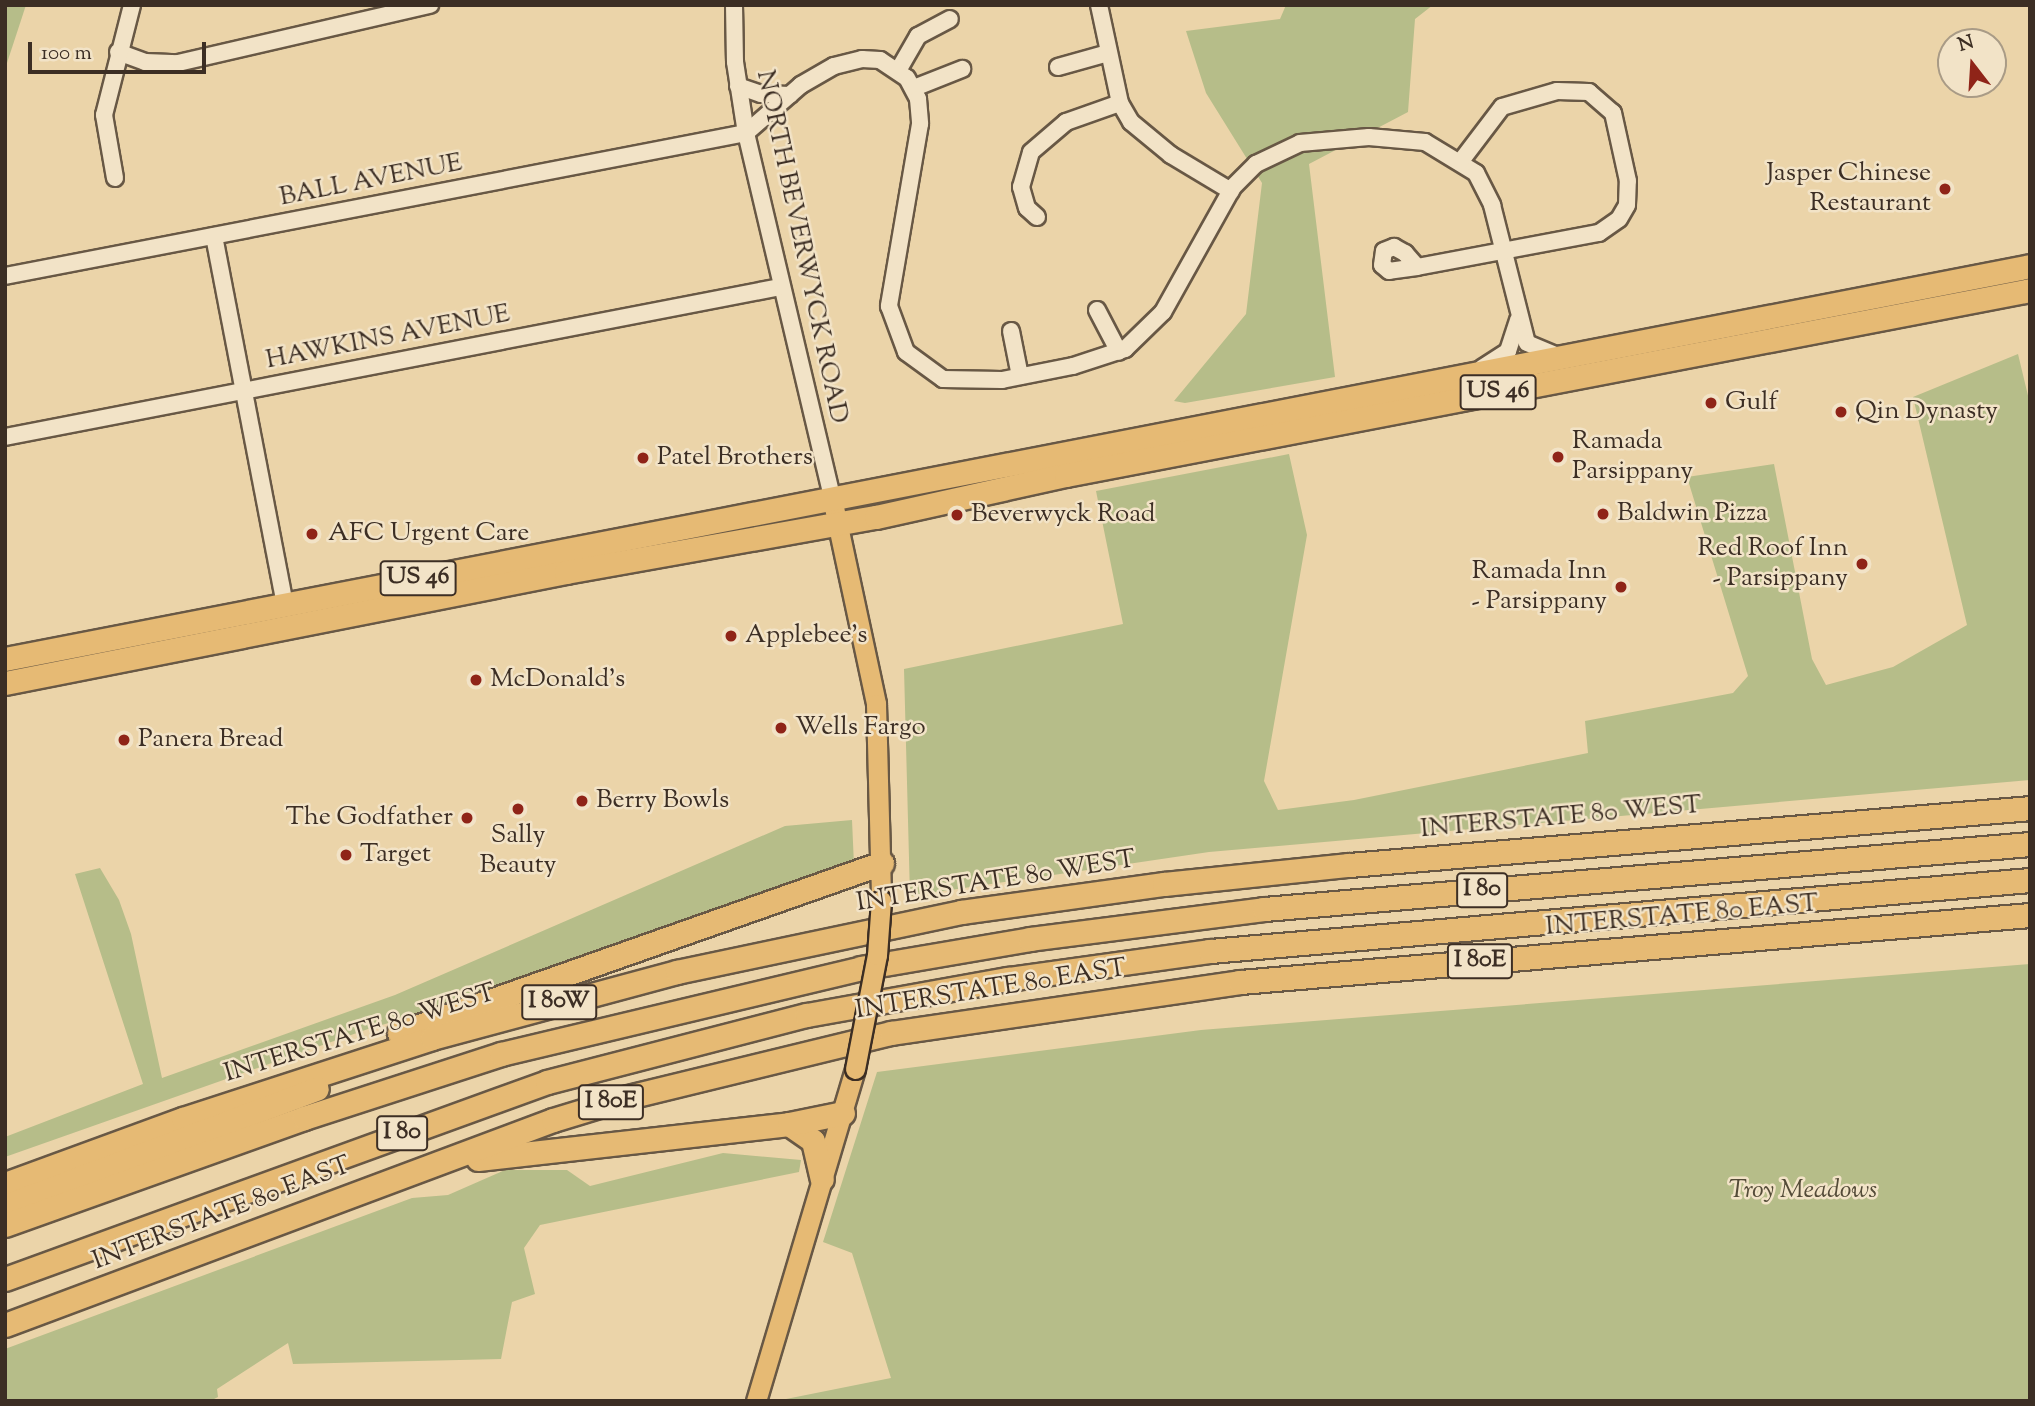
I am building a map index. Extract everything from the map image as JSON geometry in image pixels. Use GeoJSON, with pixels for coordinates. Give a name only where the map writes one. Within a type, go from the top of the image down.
{"type":"FeatureCollection","features":[{"type":"Feature","properties":{"kind":"highway","name":"US 46"},"geometry":{"type":"LineString","coordinates":[[5,659],[2030,266]]}},
{"type":"Feature","properties":{"kind":"highway","name":"US 46"},"geometry":{"type":"LineString","coordinates":[[5,683],[838,524],[1079,472],[2030,290]]}},
{"type":"Feature","properties":{"kind":"highway","name":"INTERSTATE 80 WEST"},"geometry":{"type":"LineString","coordinates":[[5,1184],[325,1071],[575,998],[796,946],[961,912],[1164,884],[2030,807]]}},
{"type":"Feature","properties":{"kind":"highway","name":"I 80"},"geometry":{"type":"LineString","coordinates":[[5,1226],[304,1118],[489,1058],[672,1009],[861,968],[1030,939],[1250,911],[2030,844]]}},
{"type":"Feature","properties":{"kind":"highway"},"geometry":{"type":"LineString","coordinates":[[325,1071],[359,1047],[882,863]]}},
{"type":"Feature","properties":{"kind":"highway","name":"I 80"},"geometry":{"type":"LineString","coordinates":[[5,1279],[547,1082],[704,1039],[833,1010],[1008,979],[1210,951],[2030,880]]}},
{"type":"Feature","properties":{"kind":"highway","name":"INTERSTATE 80 EAST"},"geometry":{"type":"LineString","coordinates":[[5,1325],[410,1173],[628,1097],[818,1048],[933,1025],[1240,982],[2030,915]]}},
{"type":"Feature","properties":{"kind":"highway"},"geometry":{"type":"LineString","coordinates":[[5,1206],[417,1055],[796,946]]}},
{"type":"Feature","properties":{"kind":"highway"},"geometry":{"type":"LineString","coordinates":[[410,1173],[510,1153],[789,1124],[843,1113]]}},
{"type":"Feature","properties":{"kind":"highway"},"geometry":{"type":"LineString","coordinates":[[789,1124],[813,1141],[822,1179]]}},
{"type":"Feature","properties":{"kind":"main road"},"geometry":{"type":"LineString","coordinates":[[756,1401],[855,1069],[868,1013],[881,900],[876,704],[832,498]]}},
{"type":"Feature","properties":{"kind":"street"},"geometry":{"type":"LineString","coordinates":[[115,178],[104,115],[132,5]]}},
{"type":"Feature","properties":{"kind":"street"},"geometry":{"type":"LineString","coordinates":[[118,52],[145,62],[178,63],[366,12],[430,5]]}},
{"type":"Feature","properties":{"kind":"street","name":"NORTH BEVERWYCK ROAD"},"geometry":{"type":"LineString","coordinates":[[734,5],[738,86],[746,133],[780,288],[832,498]]}},
{"type":"Feature","properties":{"kind":"street"},"geometry":{"type":"LineString","coordinates":[[1099,5],[1119,103],[1131,122],[1171,155],[1231,191]]}},
{"type":"Feature","properties":{"kind":"street"},"geometry":{"type":"LineString","coordinates":[[898,69],[918,36],[950,19]]}},
{"type":"Feature","properties":{"kind":"street"},"geometry":{"type":"LineString","coordinates":[[1058,67],[1108,53]]}},
{"type":"Feature","properties":{"kind":"street"},"geometry":{"type":"LineString","coordinates":[[746,133],[819,74],[849,61],[880,60],[898,69],[914,89],[920,124],[889,290],[895,330],[917,364],[943,379],[981,382],[1020,376],[1119,352],[1142,336],[1163,312],[1231,191],[1269,155],[1300,143],[1332,139],[1410,138],[1461,161],[1480,179],[1492,205],[1518,320],[1533,349],[1560,357]]}},
{"type":"Feature","properties":{"kind":"street"},"geometry":{"type":"LineString","coordinates":[[914,89],[962,69]]}},
{"type":"Feature","properties":{"kind":"street"},"geometry":{"type":"LineString","coordinates":[[738,86],[761,94],[790,95]]}},
{"type":"Feature","properties":{"kind":"street"},"geometry":{"type":"LineString","coordinates":[[1417,267],[1599,233],[1619,219],[1627,205],[1628,181],[1613,113],[1603,100],[1581,90],[1509,103],[1495,112],[1461,161]]}},
{"type":"Feature","properties":{"kind":"street"},"geometry":{"type":"LineString","coordinates":[[1037,217],[1022,200],[1021,187],[1031,152],[1053,129],[1119,103]]}},
{"type":"Feature","properties":{"kind":"street","name":"BALL AVENUE"},"geometry":{"type":"LineString","coordinates":[[5,276],[746,133]]}},
{"type":"Feature","properties":{"kind":"street"},"geometry":{"type":"LineString","coordinates":[[214,236],[285,604]]}},
{"type":"Feature","properties":{"kind":"street","name":"HAWKINS AVENUE"},"geometry":{"type":"LineString","coordinates":[[5,437],[780,288]]}},
{"type":"Feature","properties":{"kind":"street"},"geometry":{"type":"LineString","coordinates":[[1097,310],[1119,352]]}},
{"type":"Feature","properties":{"kind":"street"},"geometry":{"type":"LineString","coordinates":[[1475,373],[1508,351],[1518,320]]}},
{"type":"Feature","properties":{"kind":"street"},"geometry":{"type":"LineString","coordinates":[[1011,331],[1020,376]]}},
{"type":"Feature","properties":{"kind":"green space"},"geometry":{"type":"Polygon","coordinates":[[[5,5],[26,5],[5,69],[5,5]]]}},
{"type":"Feature","properties":{"kind":"green space"},"geometry":{"type":"Polygon","coordinates":[[[1286,5],[1433,5],[1415,19],[1408,112],[1309,164],[1335,377],[1185,403],[1174,401],[1246,314],[1262,183],[1206,93],[1186,31],[1280,19],[1286,5]]]}},
{"type":"Feature","properties":{"kind":"green space"},"geometry":{"type":"Polygon","coordinates":[[[2018,354],[2030,404],[2030,780],[1209,852],[910,896],[904,669],[1123,624],[1096,491],[1289,454],[1307,535],[1264,781],[1278,810],[1354,800],[1588,753],[1585,721],[1733,693],[1748,676],[1687,477],[1774,464],[1812,659],[1826,685],[1893,667],[1967,625],[1913,397],[2018,354]]]}},
{"type":"Feature","properties":{"kind":"green space"},"geometry":{"type":"Polygon","coordinates":[[[852,820],[854,865],[516,986],[368,1029],[5,1157],[5,1137],[143,1084],[75,874],[100,868],[119,900],[131,934],[162,1078],[395,995],[785,826],[852,820]]]}},
{"type":"Feature","properties":{"kind":"green space","name":"Troy Meadows"},"geometry":{"type":"Polygon","coordinates":[[[2030,964],[2030,1401],[776,1401],[891,1378],[852,1253],[823,1242],[877,1072],[1201,1030],[2030,964]]]}},
{"type":"Feature","properties":{"kind":"green space"},"geometry":{"type":"Polygon","coordinates":[[[723,1153],[801,1160],[799,1172],[540,1225],[524,1248],[535,1294],[512,1302],[501,1359],[293,1364],[288,1343],[217,1389],[218,1397],[210,1401],[5,1401],[5,1349],[412,1198],[448,1195],[505,1170],[567,1170],[590,1186],[723,1153]]]}},
{"type":"Feature","properties":{"kind":"place","name":"Jasper Chinese Restaurant"},"geometry":{"type":"Point","coordinates":[1945,189]}},
{"type":"Feature","properties":{"kind":"place","name":"Gulf"},"geometry":{"type":"Point","coordinates":[1711,403]}},
{"type":"Feature","properties":{"kind":"place","name":"Qin Dynasty"},"geometry":{"type":"Point","coordinates":[1841,412]}},
{"type":"Feature","properties":{"kind":"place","name":"Ramada Parsippany"},"geometry":{"type":"Point","coordinates":[1558,457]}},
{"type":"Feature","properties":{"kind":"place","name":"Patel Brothers"},"geometry":{"type":"Point","coordinates":[643,458]}},
{"type":"Feature","properties":{"kind":"place","name":"Baldwin Pizza"},"geometry":{"type":"Point","coordinates":[1603,514]}},
{"type":"Feature","properties":{"kind":"place","name":"Beverwyck Road"},"geometry":{"type":"Point","coordinates":[957,515]}},
{"type":"Feature","properties":{"kind":"place","name":"AFC Urgent Care"},"geometry":{"type":"Point","coordinates":[312,534]}},
{"type":"Feature","properties":{"kind":"place","name":"Red Roof Inn - Parsippany"},"geometry":{"type":"Point","coordinates":[1862,564]}},
{"type":"Feature","properties":{"kind":"place","name":"Ramada Inn - Parsippany"},"geometry":{"type":"Point","coordinates":[1621,587]}},
{"type":"Feature","properties":{"kind":"place","name":"Applebee's"},"geometry":{"type":"Point","coordinates":[731,636]}},
{"type":"Feature","properties":{"kind":"place","name":"McDonald's"},"geometry":{"type":"Point","coordinates":[476,680]}},
{"type":"Feature","properties":{"kind":"place","name":"Wells Fargo"},"geometry":{"type":"Point","coordinates":[781,728]}},
{"type":"Feature","properties":{"kind":"place","name":"Panera Bread"},"geometry":{"type":"Point","coordinates":[124,740]}},
{"type":"Feature","properties":{"kind":"place","name":"Berry Bowls"},"geometry":{"type":"Point","coordinates":[582,801]}},
{"type":"Feature","properties":{"kind":"place","name":"Sally Beauty"},"geometry":{"type":"Point","coordinates":[518,809]}},
{"type":"Feature","properties":{"kind":"place","name":"The Godfather"},"geometry":{"type":"Point","coordinates":[467,818]}},
{"type":"Feature","properties":{"kind":"place","name":"Target"},"geometry":{"type":"Point","coordinates":[346,855]}}]}
